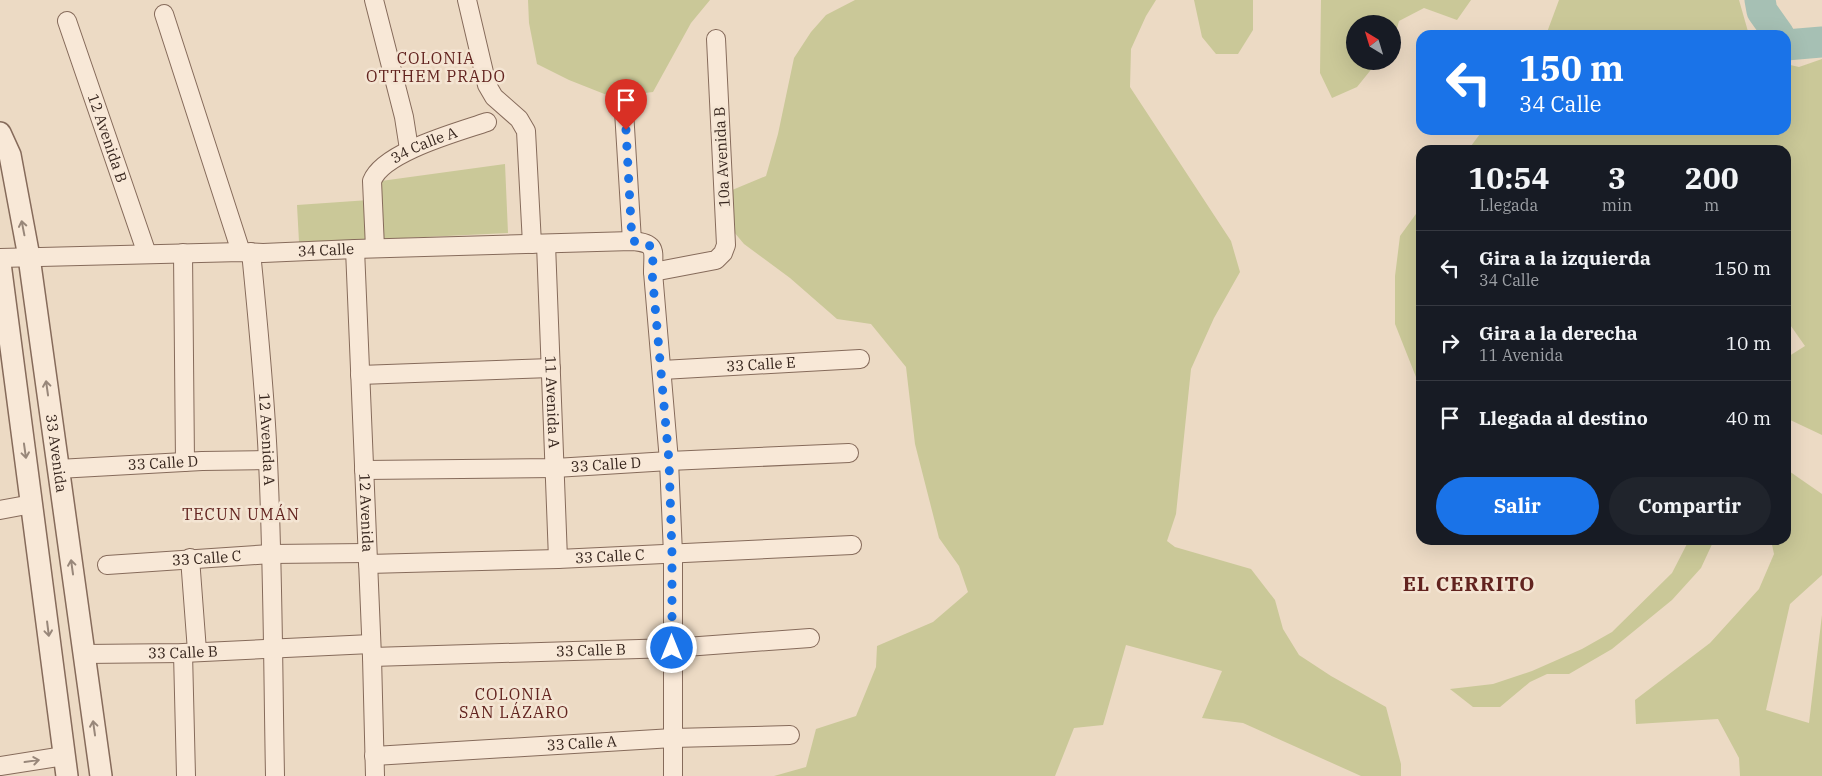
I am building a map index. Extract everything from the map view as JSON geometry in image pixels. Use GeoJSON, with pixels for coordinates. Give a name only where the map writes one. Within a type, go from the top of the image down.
{"type":"FeatureCollection","features":[{"type":"Feature","properties":{"kind":"street"},"geometry":{"type":"LineString","coordinates":[[374,0],[404,117],[409,149]]}},
{"type":"Feature","properties":{"kind":"street","name":"11 Avenida A"},"geometry":{"type":"LineString","coordinates":[[467,0],[486,84],[494,97],[519,119],[526,130],[551,368],[558,559]]}},
{"type":"Feature","properties":{"kind":"street","name":"12 Avenida A"},"geometry":{"type":"LineString","coordinates":[[164,14],[246,252],[261,352],[268,460],[275,776]]}},
{"type":"Feature","properties":{"kind":"street","name":"12 Avenida B"},"geometry":{"type":"LineString","coordinates":[[67,21],[147,254]]}},
{"type":"Feature","properties":{"kind":"street","name":"10a Avenida B"},"geometry":{"type":"LineString","coordinates":[[652,272],[716,260],[723,253],[726,245],[716,39]]}},
{"type":"Feature","properties":{"kind":"street"},"geometry":{"type":"LineString","coordinates":[[624,111],[632,241]]}},
{"type":"Feature","properties":{"kind":"street","name":"34 Calle A"},"geometry":{"type":"LineString","coordinates":[[375,248],[372,181],[381,168],[409,149],[487,122]]}},
{"type":"Feature","properties":{"kind":"street","name":"33 Avenida"},"geometry":{"type":"LineString","coordinates":[[0,133],[10,155],[29,257],[101,776]]}},
{"type":"Feature","properties":{"kind":"street","name":"34 Calle"},"geometry":{"type":"LineString","coordinates":[[0,258],[632,241],[645,242],[651,246],[653,252],[652,272]]}},
{"type":"Feature","properties":{"kind":"street","name":"12 Avenida"},"geometry":{"type":"LineString","coordinates":[[355,248],[372,651],[375,776]]}},
{"type":"Feature","properties":{"kind":"street"},"geometry":{"type":"LineString","coordinates":[[183,253],[185,462]]}},
{"type":"Feature","properties":{"kind":"street","name":"33 Avenida"},"geometry":{"type":"LineString","coordinates":[[0,264],[66,766]]}},
{"type":"Feature","properties":{"kind":"street"},"geometry":{"type":"LineString","coordinates":[[652,272],[669,461],[672,554],[673,776]]}},
{"type":"Feature","properties":{"kind":"street","name":"33 Calle E"},"geometry":{"type":"LineString","coordinates":[[662,370],[860,359]]}},
{"type":"Feature","properties":{"kind":"street"},"geometry":{"type":"LineString","coordinates":[[360,375],[551,368]]}},
{"type":"Feature","properties":{"kind":"street","name":"33 Calle D"},"geometry":{"type":"LineString","coordinates":[[364,470],[554,468],[849,453]]}},
{"type":"Feature","properties":{"kind":"street","name":"33 Calle D"},"geometry":{"type":"LineString","coordinates":[[58,469],[185,462],[268,460]]}},
{"type":"Feature","properties":{"kind":"street"},"geometry":{"type":"LineString","coordinates":[[0,510],[32,504]]}},
{"type":"Feature","properties":{"kind":"street","name":"33 Calle C"},"geometry":{"type":"LineString","coordinates":[[106,565],[271,554],[367,558],[558,559],[852,545]]}},
{"type":"Feature","properties":{"kind":"street"},"geometry":{"type":"LineString","coordinates":[[186,776],[190,652],[190,558]]}},
{"type":"Feature","properties":{"kind":"street","name":"33 Calle B"},"geometry":{"type":"LineString","coordinates":[[84,654],[272,648],[372,651],[672,648],[810,638]]}},
{"type":"Feature","properties":{"kind":"street","name":"33 Calle A"},"geometry":{"type":"LineString","coordinates":[[374,756],[673,738],[790,735]]}},
{"type":"Feature","properties":{"kind":"street"},"geometry":{"type":"LineString","coordinates":[[0,766],[66,766]]}},
{"type":"Feature","properties":{"kind":"shaded area"},"geometry":{"type":"Polygon","coordinates":[[[528,0],[710,0],[691,23],[653,92],[612,97],[569,80],[537,64],[529,23],[528,0]]]}},
{"type":"Feature","properties":{"kind":"shaded area"},"geometry":{"type":"Polygon","coordinates":[[[855,0],[1156,0],[1146,16],[1131,49],[1130,87],[1231,241],[1240,272],[1214,318],[1191,369],[1176,514],[1167,541],[1175,547],[1251,569],[1275,600],[1283,629],[1299,655],[1331,676],[1386,707],[1401,764],[1401,776],[1361,776],[1243,723],[1202,718],[1222,671],[1126,645],[1103,725],[1074,728],[1055,776],[774,776],[806,767],[816,729],[856,716],[876,667],[877,646],[933,622],[968,592],[959,566],[939,538],[915,444],[906,367],[871,324],[837,319],[790,278],[744,244],[719,214],[725,193],[766,176],[778,134],[794,58],[811,32],[826,15],[855,0]]]}},
{"type":"Feature","properties":{"kind":"shaded area"},"geometry":{"type":"Polygon","coordinates":[[[1194,0],[1253,0],[1253,30],[1238,54],[1216,54],[1202,37],[1194,0]]]}},
{"type":"Feature","properties":{"kind":"shaded area"},"geometry":{"type":"Polygon","coordinates":[[[1321,0],[1471,0],[1457,20],[1424,8],[1401,20],[1401,15],[1346,15],[1346,70],[1371,70],[1357,87],[1332,98],[1320,73],[1321,0]]]}},
{"type":"Feature","properties":{"kind":"shaded area"},"geometry":{"type":"Polygon","coordinates":[[[1559,0],[1739,0],[1748,30],[1548,30],[1559,0]]]}},
{"type":"Feature","properties":{"kind":"shaded area"},"geometry":{"type":"Polygon","coordinates":[[[1822,59],[1822,435],[1791,420],[1791,355],[1805,346],[1791,326],[1791,145],[1472,145],[1479,135],[1791,135],[1791,65],[1799,67],[1822,59]]]}},
{"type":"Feature","properties":{"kind":"shaded area"},"geometry":{"type":"Polygon","coordinates":[[[505,164],[508,233],[384,239],[381,181],[505,164]]]}},
{"type":"Feature","properties":{"kind":"shaded area"},"geometry":{"type":"Polygon","coordinates":[[[369,200],[368,242],[299,242],[297,205],[369,200]]]}},
{"type":"Feature","properties":{"kind":"shaded area"},"geometry":{"type":"Polygon","coordinates":[[[1416,214],[1416,377],[1395,324],[1395,276],[1400,236],[1416,214]]]}},
{"type":"Feature","properties":{"kind":"shaded area"},"geometry":{"type":"Polygon","coordinates":[[[1791,472],[1822,494],[1822,575],[1790,604],[1766,710],[1809,723],[1822,615],[1822,776],[1740,776],[1739,758],[1718,719],[1636,724],[1635,700],[1710,643],[1759,589],[1774,554],[1772,545],[1791,545],[1791,472]]]}},
{"type":"Feature","properties":{"kind":"shaded area"},"geometry":{"type":"Polygon","coordinates":[[[1686,545],[1712,545],[1701,568],[1672,600],[1612,649],[1569,674],[1547,674],[1530,682],[1500,707],[1473,707],[1450,689],[1493,684],[1532,671],[1582,649],[1612,632],[1672,573],[1686,545]]]}},
{"type":"Feature","properties":{"kind":"waterway"},"geometry":{"type":"LineString","coordinates":[[1760,0],[1762,11],[1775,30]]}},
{"type":"Feature","properties":{"kind":"waterway"},"geometry":{"type":"LineString","coordinates":[[1791,45],[1822,42]]}},
{"type":"Feature","properties":{"kind":"district","name":"COLONIA OTTHEM PRADO"},"geometry":{"type":"Point","coordinates":[436,67]}},
{"type":"Feature","properties":{"kind":"district","name":"TECUN UMÁN"},"geometry":{"type":"Point","coordinates":[241,514]}},
{"type":"Feature","properties":{"kind":"district","name":"EL CERRITO"},"geometry":{"type":"Point","coordinates":[1469,584]}},
{"type":"Feature","properties":{"kind":"district","name":"COLONIA SAN LÁZARO"},"geometry":{"type":"Point","coordinates":[514,703]}},
{"type":"Feature","properties":{"kind":"route"},"geometry":{"type":"LineString","coordinates":[[626,130],[632,241],[645,242],[651,246],[653,252],[652,272],[669,461],[672,554],[672,648]]}}]}
